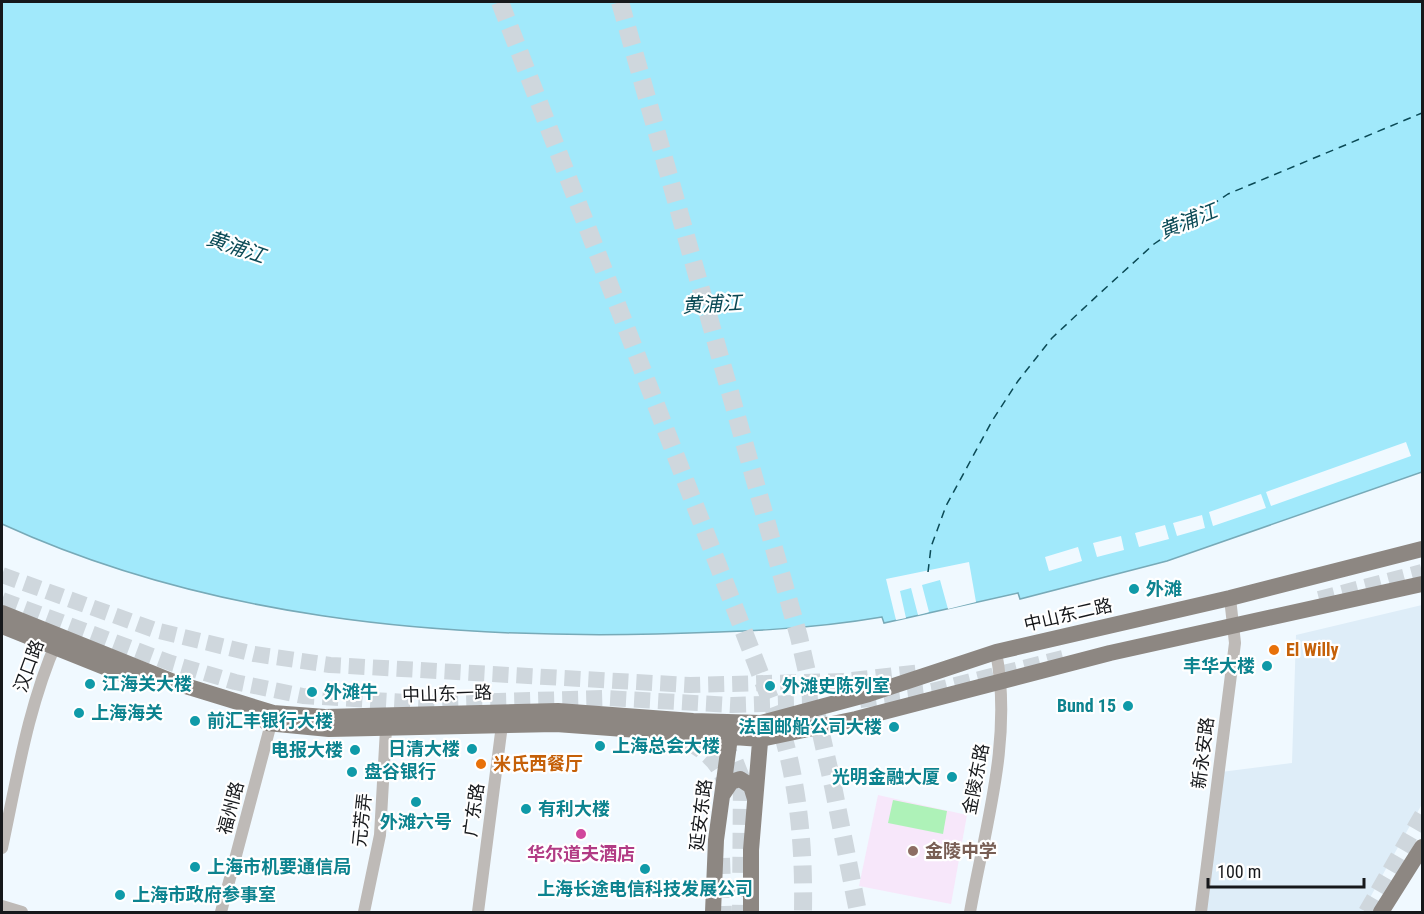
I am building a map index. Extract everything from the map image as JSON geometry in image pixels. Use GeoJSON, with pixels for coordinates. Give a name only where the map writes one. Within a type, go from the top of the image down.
{"type":"FeatureCollection","features":[{"type":"Feature","properties":{"kind":"main road","name":"中山东二路"},"geometry":{"type":"LineString","coordinates":[[761,731],[996,652],[1230,598],[1422,549]]}},
{"type":"Feature","properties":{"kind":"main road"},"geometry":{"type":"LineString","coordinates":[[751,912],[751,850],[761,731],[845,722],[1110,653],[1422,584]]}},
{"type":"Feature","properties":{"kind":"main road","name":"中山东一路"},"geometry":{"type":"LineString","coordinates":[[2,613],[57,641]]}},
{"type":"Feature","properties":{"kind":"main road","name":"中山东一路"},"geometry":{"type":"LineString","coordinates":[[2,626],[57,641],[306,728],[386,729],[568,712],[731,730],[761,731]]}},
{"type":"Feature","properties":{"kind":"main road","name":"中山东一路"},"geometry":{"type":"LineString","coordinates":[[272,718],[503,718]]}},
{"type":"Feature","properties":{"kind":"main road","name":"延安东路"},"geometry":{"type":"LineString","coordinates":[[712,912],[716,840],[731,730]]}},
{"type":"Feature","properties":{"kind":"main road"},"geometry":{"type":"LineString","coordinates":[[722,798],[728,785],[740,779],[751,786],[755,800]]}},
{"type":"Feature","properties":{"kind":"main road"},"geometry":{"type":"LineString","coordinates":[[1381,912],[1422,847]]}},
{"type":"Feature","properties":{"kind":"street","name":"新永安路"},"geometry":{"type":"LineString","coordinates":[[1201,912],[1235,627],[1230,598]]}},
{"type":"Feature","properties":{"kind":"street","name":"汉口路"},"geometry":{"type":"LineString","coordinates":[[2,848],[29,724],[57,641]]}},
{"type":"Feature","properties":{"kind":"street","name":"金陵东路"},"geometry":{"type":"LineString","coordinates":[[970,912],[1002,738],[1002,681],[996,652]]}},
{"type":"Feature","properties":{"kind":"street","name":"福州路"},"geometry":{"type":"LineString","coordinates":[[221,912],[272,718]]}},
{"type":"Feature","properties":{"kind":"street","name":"广东路"},"geometry":{"type":"LineString","coordinates":[[478,912],[503,718]]}},
{"type":"Feature","properties":{"kind":"street","name":"元芳弄"},"geometry":{"type":"LineString","coordinates":[[364,912],[380,835],[386,729]]}},
{"type":"Feature","properties":{"kind":"street"},"geometry":{"type":"LineString","coordinates":[[2,906],[22,912]]}},
{"type":"Feature","properties":{"kind":"shaded area"},"geometry":{"type":"Polygon","coordinates":[[[1422,605],[1422,804],[1362,912],[1204,912],[1221,772],[1292,763],[1296,635],[1422,605]]]}},
{"type":"Feature","properties":{"kind":"shaded area","name":"金陵中学"},"geometry":{"type":"Polygon","coordinates":[[[878,795],[967,815],[951,904],[859,886],[878,795]]]}},
{"type":"Feature","properties":{"kind":"green space"},"geometry":{"type":"Polygon","coordinates":[[[893,800],[947,811],[943,834],[888,823],[893,800]]]}},
{"type":"Feature","properties":{"kind":"water","name":"黄浦江"},"geometry":{"type":"Polygon","coordinates":[[[2,2],[1422,2],[1422,472],[1167,561],[1020,599],[1018,593],[884,623],[882,617],[769,630],[573,635],[405,626],[322,616],[240,601],[159,581],[79,556],[2,524],[2,2]]]}},
{"type":"Feature","properties":{"kind":"pier"},"geometry":{"type":"Polygon","coordinates":[[[1406,442],[1411,456],[1271,506],[1266,492],[1406,442]]]}},
{"type":"Feature","properties":{"kind":"pier"},"geometry":{"type":"Polygon","coordinates":[[[1261,494],[1266,508],[1213,526],[1209,512],[1261,494]]]}},
{"type":"Feature","properties":{"kind":"pier"},"geometry":{"type":"Polygon","coordinates":[[[1202,515],[1205,528],[1177,536],[1173,523],[1202,515]]]}},
{"type":"Feature","properties":{"kind":"pier"},"geometry":{"type":"Polygon","coordinates":[[[1165,525],[1169,539],[1139,547],[1135,533],[1165,525]]]}},
{"type":"Feature","properties":{"kind":"pier"},"geometry":{"type":"Polygon","coordinates":[[[1121,536],[1124,550],[1097,557],[1093,543],[1121,536]]]}},
{"type":"Feature","properties":{"kind":"pier"},"geometry":{"type":"Polygon","coordinates":[[[1078,547],[1082,561],[1049,571],[1045,557],[1078,547]]]}},
{"type":"Feature","properties":{"kind":"pier"},"geometry":{"type":"Polygon","coordinates":[[[969,562],[976,602],[948,609],[940,580],[922,585],[929,612],[926,613],[918,615],[911,588],[900,591],[906,618],[896,620],[886,579],[969,562]]]}},
{"type":"Feature","properties":{"kind":"ferry route"},"geometry":{"type":"LineString","coordinates":[[928,572],[931,547],[946,506],[992,421],[1018,381],[1052,338],[1099,294],[1154,244],[1228,194],[1422,113]]}},
{"type":"Feature","properties":{"kind":"tunnel"},"geometry":{"type":"LineString","coordinates":[[500,2],[780,725],[792,771],[799,818],[803,912]]}},
{"type":"Feature","properties":{"kind":"tunnel"},"geometry":{"type":"LineString","coordinates":[[620,2],[799,637],[833,786],[858,912]]}},
{"type":"Feature","properties":{"kind":"tunnel"},"geometry":{"type":"LineString","coordinates":[[1319,599],[1422,572]]}},
{"type":"Feature","properties":{"kind":"tunnel"},"geometry":{"type":"LineString","coordinates":[[2,575],[155,630],[254,654],[330,665],[690,685],[844,681],[922,672]]}},
{"type":"Feature","properties":{"kind":"tunnel"},"geometry":{"type":"LineString","coordinates":[[2,600],[171,663],[235,682],[303,696],[424,703],[606,698],[732,705],[825,702]]}},
{"type":"Feature","properties":{"kind":"tunnel"},"geometry":{"type":"LineString","coordinates":[[860,700],[932,691],[1063,658]]}},
{"type":"Feature","properties":{"kind":"tunnel"},"geometry":{"type":"LineString","coordinates":[[666,732],[694,746],[711,759],[723,777],[725,787]]}},
{"type":"Feature","properties":{"kind":"tunnel"},"geometry":{"type":"LineString","coordinates":[[721,743],[735,760],[741,775],[740,912]]}},
{"type":"Feature","properties":{"kind":"tunnel"},"geometry":{"type":"LineString","coordinates":[[1366,912],[1422,815]]}},
{"type":"Feature","properties":{"kind":"tunnel"},"geometry":{"type":"LineString","coordinates":[[722,858],[724,912]]}},
{"type":"Feature","properties":{"kind":"place","name":"外滩"},"geometry":{"type":"Point","coordinates":[1134,589]}},
{"type":"Feature","properties":{"kind":"place","name":"El Willy"},"geometry":{"type":"Point","coordinates":[1274,650]}},
{"type":"Feature","properties":{"kind":"place","name":"丰华大楼"},"geometry":{"type":"Point","coordinates":[1267,666]}},
{"type":"Feature","properties":{"kind":"place","name":"江海关大楼"},"geometry":{"type":"Point","coordinates":[90,684]}},
{"type":"Feature","properties":{"kind":"place","name":"外滩史陈列室"},"geometry":{"type":"Point","coordinates":[770,686]}},
{"type":"Feature","properties":{"kind":"place","name":"外滩牛"},"geometry":{"type":"Point","coordinates":[312,692]}},
{"type":"Feature","properties":{"kind":"place","name":"Bund 15"},"geometry":{"type":"Point","coordinates":[1128,706]}},
{"type":"Feature","properties":{"kind":"place","name":"上海海关"},"geometry":{"type":"Point","coordinates":[79,713]}},
{"type":"Feature","properties":{"kind":"place","name":"前汇丰银行大楼"},"geometry":{"type":"Point","coordinates":[195,721]}},
{"type":"Feature","properties":{"kind":"place","name":"法国邮船公司大楼"},"geometry":{"type":"Point","coordinates":[894,727]}},
{"type":"Feature","properties":{"kind":"place","name":"上海总会大楼"},"geometry":{"type":"Point","coordinates":[600,746]}},
{"type":"Feature","properties":{"kind":"place","name":"日清大楼"},"geometry":{"type":"Point","coordinates":[472,749]}},
{"type":"Feature","properties":{"kind":"place","name":"电报大楼"},"geometry":{"type":"Point","coordinates":[355,750]}},
{"type":"Feature","properties":{"kind":"place","name":"米氏西餐厅"},"geometry":{"type":"Point","coordinates":[481,764]}},
{"type":"Feature","properties":{"kind":"place","name":"盘谷银行"},"geometry":{"type":"Point","coordinates":[352,772]}},
{"type":"Feature","properties":{"kind":"place","name":"光明金融大厦"},"geometry":{"type":"Point","coordinates":[952,777]}},
{"type":"Feature","properties":{"kind":"place","name":"外滩六号"},"geometry":{"type":"Point","coordinates":[416,802]}},
{"type":"Feature","properties":{"kind":"place","name":"有利大楼"},"geometry":{"type":"Point","coordinates":[526,809]}},
{"type":"Feature","properties":{"kind":"place","name":"华尔道夫酒店"},"geometry":{"type":"Point","coordinates":[581,834]}},
{"type":"Feature","properties":{"kind":"place","name":"金陵中学"},"geometry":{"type":"Point","coordinates":[913,851]}},
{"type":"Feature","properties":{"kind":"place","name":"上海市机要通信局"},"geometry":{"type":"Point","coordinates":[195,867]}},
{"type":"Feature","properties":{"kind":"place","name":"上海长途电信科技发展公司"},"geometry":{"type":"Point","coordinates":[645,869]}},
{"type":"Feature","properties":{"kind":"place","name":"上海市政府参事室"},"geometry":{"type":"Point","coordinates":[120,895]}}]}
